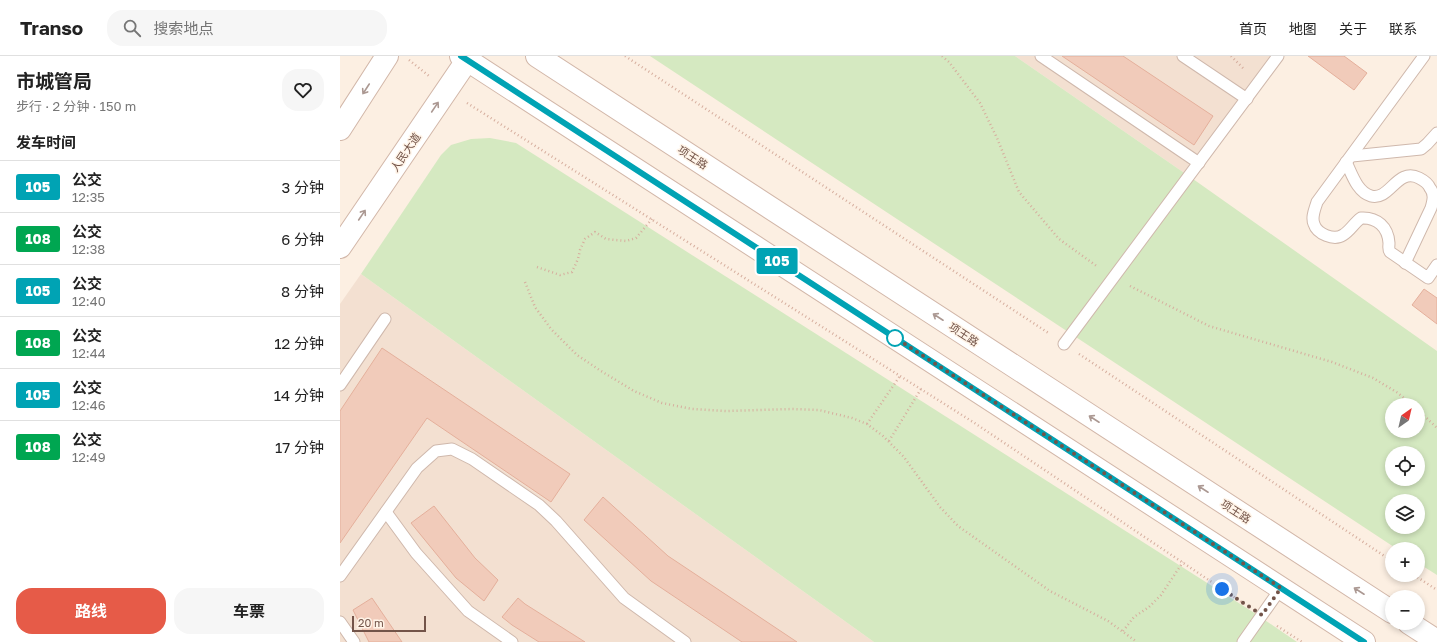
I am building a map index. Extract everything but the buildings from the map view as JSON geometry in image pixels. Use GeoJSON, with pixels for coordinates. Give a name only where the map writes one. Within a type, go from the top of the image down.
{"type":"FeatureCollection","features":[{"type":"Feature","properties":{"kind":"main road"},"geometry":{"type":"LineString","coordinates":[[340,128],[387,56]]}},
{"type":"Feature","properties":{"kind":"main road","name":"项王路"},"geometry":{"type":"LineString","coordinates":[[536,56],[1385,607]]}},
{"type":"Feature","properties":{"kind":"main road"},"geometry":{"type":"LineString","coordinates":[[466,58],[1364,642]]}},
{"type":"Feature","properties":{"kind":"main road","name":"人民大道"},"geometry":{"type":"LineString","coordinates":[[340,247],[447,90],[466,58]]}},
{"type":"Feature","properties":{"kind":"main road"},"geometry":{"type":"LineString","coordinates":[[1420,630],[1437,641]]}},
{"type":"Feature","properties":{"kind":"lane"},"geometry":{"type":"LineString","coordinates":[[1041,56],[1199,163]]}},
{"type":"Feature","properties":{"kind":"lane"},"geometry":{"type":"LineString","coordinates":[[1183,56],[1247,99]]}},
{"type":"Feature","properties":{"kind":"lane"},"geometry":{"type":"LineString","coordinates":[[1064,344],[1278,56]]}},
{"type":"Feature","properties":{"kind":"lane"},"geometry":{"type":"LineString","coordinates":[[1424,56],[1317,202],[1313,214],[1314,224],[1318,230],[1325,235],[1334,238],[1342,236],[1361,218],[1374,219],[1384,226],[1389,243],[1388,249],[1390,252],[1405,263],[1428,278],[1437,265]]}},
{"type":"Feature","properties":{"kind":"lane"},"geometry":{"type":"LineString","coordinates":[[1349,159],[1421,149],[1430,142],[1437,133]]}},
{"type":"Feature","properties":{"kind":"lane"},"geometry":{"type":"LineString","coordinates":[[1349,159],[1356,183],[1370,196],[1377,197],[1384,194],[1398,180],[1406,176],[1414,175],[1421,179],[1433,191],[1434,200],[1405,263]]}},
{"type":"Feature","properties":{"kind":"lane"},"geometry":{"type":"LineString","coordinates":[[340,385],[385,319]]}},
{"type":"Feature","properties":{"kind":"lane"},"geometry":{"type":"LineString","coordinates":[[340,576],[418,468],[436,451],[452,449],[472,459],[539,505],[556,521],[624,598],[685,642]]}},
{"type":"Feature","properties":{"kind":"lane"},"geometry":{"type":"LineString","coordinates":[[386,512],[416,553],[468,611],[512,642]]}},
{"type":"Feature","properties":{"kind":"lane"},"geometry":{"type":"LineString","coordinates":[[1243,642],[1281,588]]}},
{"type":"Feature","properties":{"kind":"lane"},"geometry":{"type":"LineString","coordinates":[[340,622],[354,642]]}},
{"type":"Feature","properties":{"kind":"path"},"geometry":{"type":"LineString","coordinates":[[404,56],[447,90],[973,422],[1302,642]]}},
{"type":"Feature","properties":{"kind":"path"},"geometry":{"type":"LineString","coordinates":[[625,56],[1385,556]]}},
{"type":"Feature","properties":{"kind":"path"},"geometry":{"type":"LineString","coordinates":[[942,56],[949,62],[980,103],[997,138],[1019,192],[1059,239],[1101,269]]}},
{"type":"Feature","properties":{"kind":"path"},"geometry":{"type":"LineString","coordinates":[[537,267],[560,275],[572,272],[585,239],[595,232],[606,239],[626,241],[636,238],[652,219]]}},
{"type":"Feature","properties":{"kind":"path"},"geometry":{"type":"LineString","coordinates":[[524,282],[535,307],[551,329],[577,355],[634,390],[662,403],[692,409],[726,411],[793,409],[819,410],[852,418],[867,424],[888,441],[904,458],[940,508],[958,526],[1050,591],[1108,621],[1138,642]]}},
{"type":"Feature","properties":{"kind":"path"},"geometry":{"type":"LineString","coordinates":[[1126,284],[1209,326],[1332,362],[1373,378],[1398,392],[1404,398]]}},
{"type":"Feature","properties":{"kind":"path"},"geometry":{"type":"LineString","coordinates":[[867,424],[900,376]]}},
{"type":"Feature","properties":{"kind":"path"},"geometry":{"type":"LineString","coordinates":[[888,441],[921,389]]}},
{"type":"Feature","properties":{"kind":"path"},"geometry":{"type":"LineString","coordinates":[[1425,417],[1437,428]]}},
{"type":"Feature","properties":{"kind":"path"},"geometry":{"type":"LineString","coordinates":[[1123,631],[1134,617],[1149,607],[1161,595],[1183,562]]}},
{"type":"Feature","properties":{"kind":"path"},"geometry":{"type":"LineString","coordinates":[[1425,582],[1437,590]]}},
{"type":"Feature","properties":{"kind":"shaded area"},"geometry":{"type":"Polygon","coordinates":[[[1015,56],[1284,56],[1193,179],[1015,56]]]}},
{"type":"Feature","properties":{"kind":"shaded area"},"geometry":{"type":"Polygon","coordinates":[[[361,274],[874,642],[340,642],[340,304],[361,274]]]}},
{"type":"Feature","properties":{"kind":"green space"},"geometry":{"type":"Polygon","coordinates":[[[650,56],[1015,56],[1437,351],[1437,575],[1425,567],[1425,542],[1386,542],[650,56]]]}},
{"type":"Feature","properties":{"kind":"green space"},"geometry":{"type":"Polygon","coordinates":[[[490,138],[516,143],[1256,614],[1297,642],[874,642],[361,274],[441,155],[451,145],[471,139],[490,138]]]}},
{"type":"Feature","properties":{"kind":"bus line","name":"105"},"geometry":{"type":"LineString","coordinates":[[461,56],[1364,642]]}},
{"type":"Feature","properties":{"kind":"route"},"geometry":{"type":"LineString","coordinates":[[895,338],[894,337],[1281,588],[1262,615],[1222,589]]}}]}
